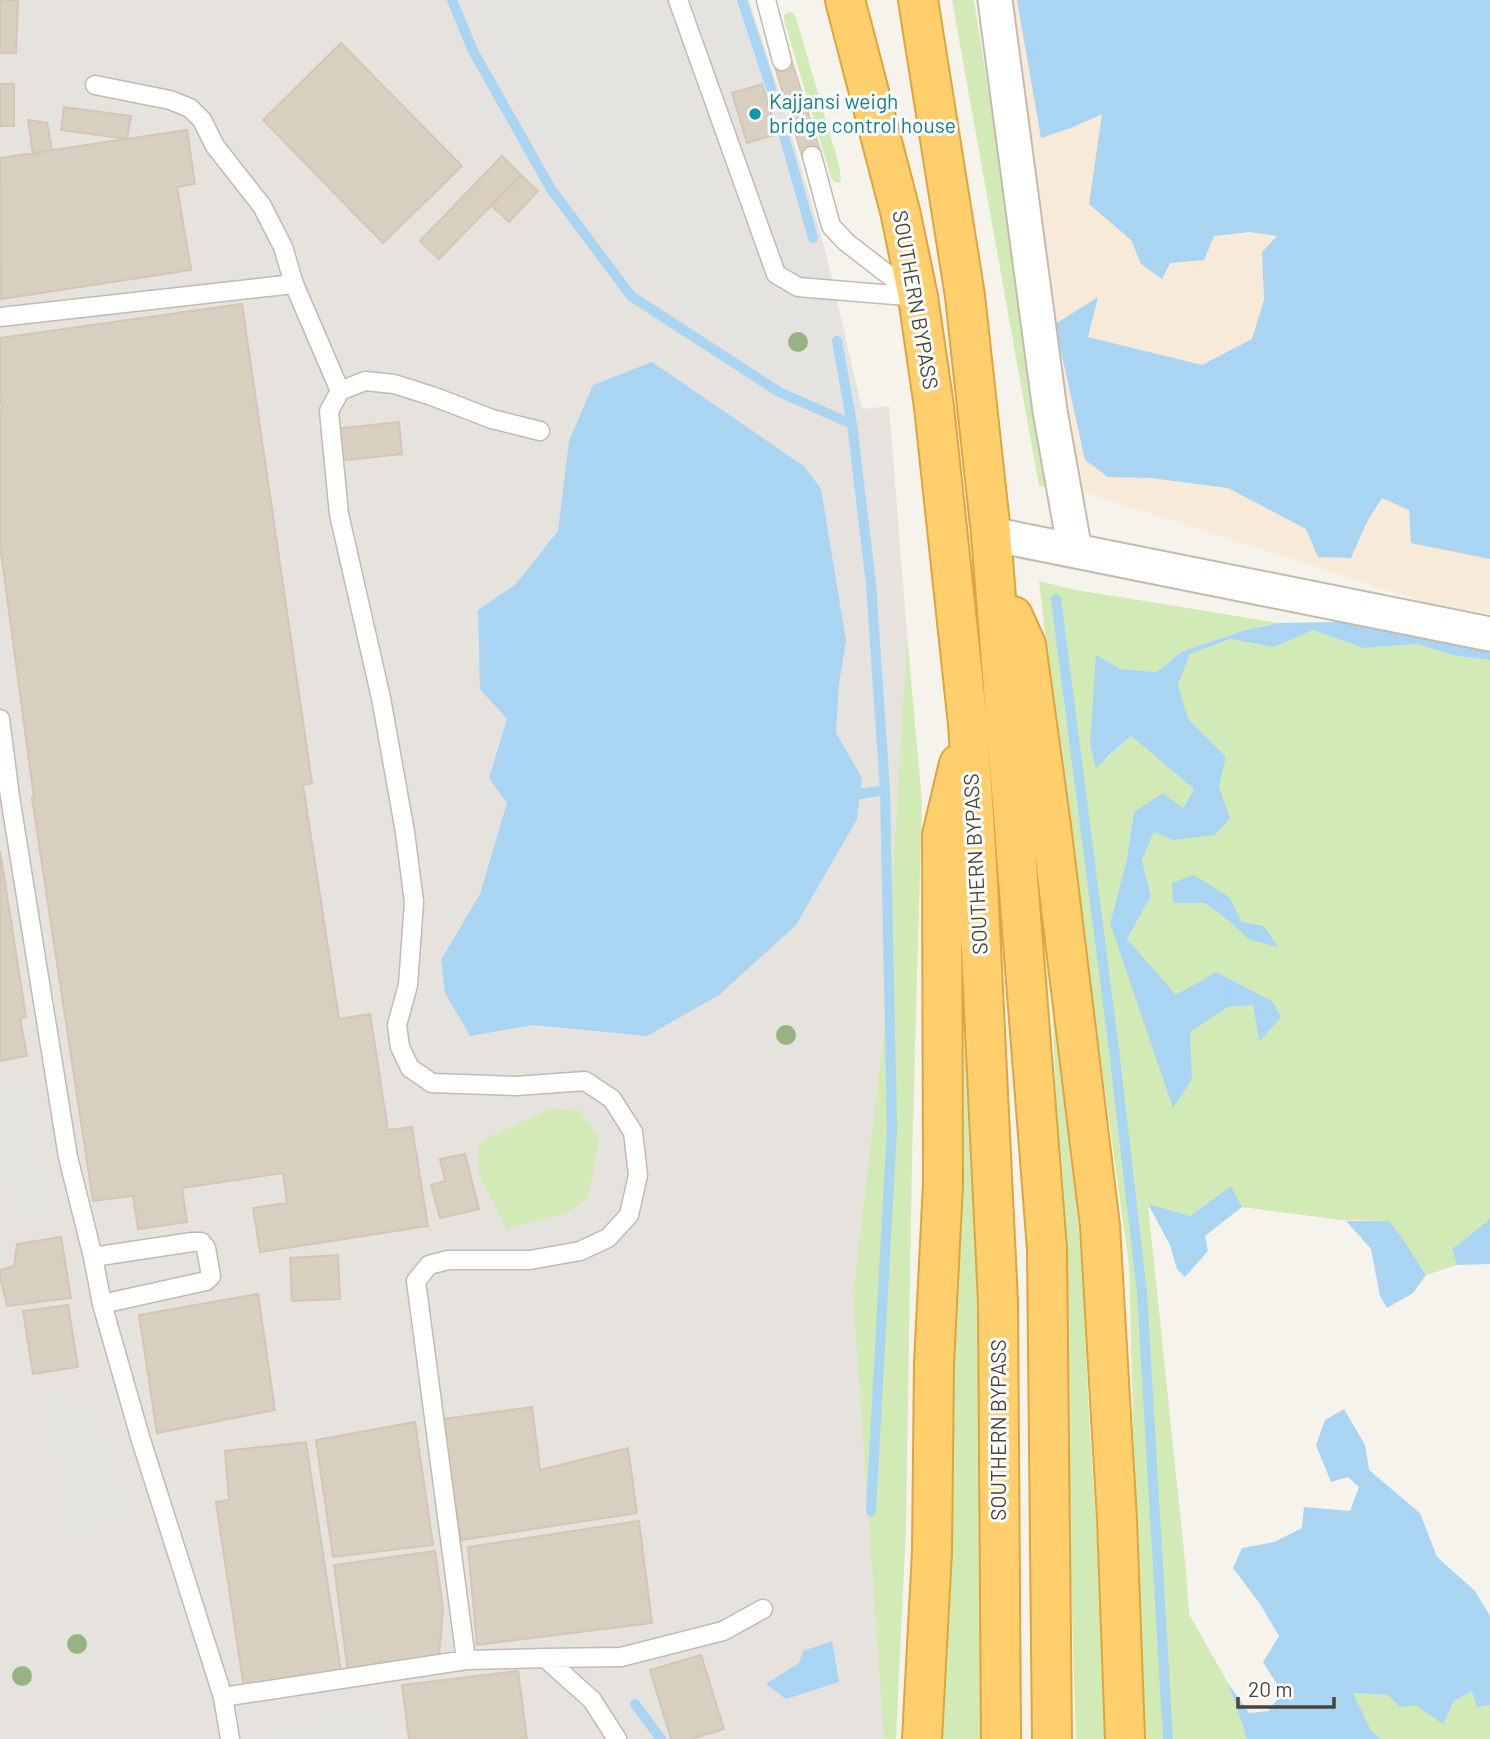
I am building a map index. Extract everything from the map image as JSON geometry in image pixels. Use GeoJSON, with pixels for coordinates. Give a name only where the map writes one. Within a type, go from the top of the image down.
{"type":"FeatureCollection","features":[{"type":"Feature","properties":{"kind":"highway","name":"SOUTHERN BYPASS"},"geometry":{"type":"LineString","coordinates":[[845,0],[900,211],[918,297],[934,407],[968,724],[998,1302],[1001,1739]]}},
{"type":"Feature","properties":{"kind":"highway","name":"SOUTHERN BYPASS"},"geometry":{"type":"LineString","coordinates":[[918,0],[965,296],[995,572],[1047,1249],[1052,1739]]}},
{"type":"Feature","properties":{"kind":"highway"},"geometry":{"type":"LineString","coordinates":[[995,572],[1026,645],[1053,840],[1100,1226],[1117,1520],[1125,1739]]}},
{"type":"Feature","properties":{"kind":"highway"},"geometry":{"type":"LineString","coordinates":[[922,1739],[932,1552],[934,1364],[943,1184],[942,835],[968,724]]}},
{"type":"Feature","properties":{"kind":"street"},"geometry":{"type":"LineString","coordinates":[[996,0],[1050,411],[1075,551]]}},
{"type":"Feature","properties":{"kind":"street"},"geometry":{"type":"LineString","coordinates":[[991,534],[1490,634]]}},
{"type":"Feature","properties":{"kind":"lane"},"geometry":{"type":"LineString","coordinates":[[678,0],[776,274],[798,286],[918,297]]}},
{"type":"Feature","properties":{"kind":"lane"},"geometry":{"type":"LineString","coordinates":[[766,0],[782,61]]}},
{"type":"Feature","properties":{"kind":"lane"},"geometry":{"type":"LineString","coordinates":[[95,85],[170,100],[190,108],[202,120],[215,146],[262,206],[283,247],[295,284],[340,391]]}},
{"type":"Feature","properties":{"kind":"lane"},"geometry":{"type":"LineString","coordinates":[[812,156],[831,226],[846,242],[918,297]]}},
{"type":"Feature","properties":{"kind":"lane"},"geometry":{"type":"LineString","coordinates":[[0,317],[295,284]]}},
{"type":"Feature","properties":{"kind":"lane"},"geometry":{"type":"LineString","coordinates":[[466,1660],[416,1281],[429,1265],[448,1260],[530,1261],[580,1251],[608,1238],[629,1215],[638,1175],[633,1132],[612,1099],[585,1081],[516,1086],[432,1083],[410,1068],[400,1047],[397,1025],[408,985],[414,902],[405,832],[381,698],[339,514],[329,411],[340,391],[365,381],[394,384],[492,419],[540,431]]}},
{"type":"Feature","properties":{"kind":"lane"},"geometry":{"type":"LineString","coordinates":[[0,719],[68,1157],[102,1304],[140,1437],[223,1697],[230,1739]]}},
{"type":"Feature","properties":{"kind":"lane"},"geometry":{"type":"LineString","coordinates":[[93,1257],[192,1242],[201,1242],[206,1248],[211,1276],[206,1281],[102,1304]]}},
{"type":"Feature","properties":{"kind":"lane"},"geometry":{"type":"LineString","coordinates":[[223,1697],[466,1660],[621,1657],[723,1631],[763,1608]]}},
{"type":"Feature","properties":{"kind":"lane"},"geometry":{"type":"LineString","coordinates":[[545,1658],[592,1700],[617,1739]]}},
{"type":"Feature","properties":{"kind":"shaded area"},"geometry":{"type":"Polygon","coordinates":[[[0,0],[469,0],[476,30],[862,409],[889,406],[907,635],[883,1037],[853,1294],[894,1739],[0,1739],[0,0]]]}},
{"type":"Feature","properties":{"kind":"shaded area"},"geometry":{"type":"Polygon","coordinates":[[[469,0],[749,0],[781,97],[827,257],[862,409],[814,398],[766,378],[651,291],[549,160],[476,30],[469,0]]]}},
{"type":"Feature","properties":{"kind":"shaded area"},"geometry":{"type":"Polygon","coordinates":[[[1009,0],[1490,0],[1490,614],[1424,602],[1063,485],[1009,0]]]}},
{"type":"Feature","properties":{"kind":"shaded area"},"geometry":{"type":"Polygon","coordinates":[[[29,1076],[56,1216],[9,1224],[0,1177],[0,1079],[29,1076]]]}},
{"type":"Feature","properties":{"kind":"shaded area"},"geometry":{"type":"Polygon","coordinates":[[[101,1394],[137,1527],[68,1545],[36,1396],[101,1394]]]}},
{"type":"Feature","properties":{"kind":"shaded area"},"geometry":{"type":"Polygon","coordinates":[[[390,1694],[396,1739],[266,1739],[264,1725],[390,1694]]]}},
{"type":"Feature","properties":{"kind":"green space"},"geometry":{"type":"Polygon","coordinates":[[[952,0],[974,0],[1051,488],[1039,486],[952,0]]]}},
{"type":"Feature","properties":{"kind":"green space"},"geometry":{"type":"Polygon","coordinates":[[[793,13],[796,18],[839,165],[839,183],[834,182],[831,177],[784,20],[784,15],[793,13]]]}},
{"type":"Feature","properties":{"kind":"green space"},"geometry":{"type":"Polygon","coordinates":[[[1039,581],[1076,590],[1279,623],[1245,630],[1181,652],[1157,672],[1120,669],[1096,656],[1096,768],[1131,736],[1194,789],[1182,809],[1134,812],[1126,863],[1110,923],[1192,1079],[1189,1032],[1228,1007],[1253,1005],[1259,1041],[1272,1001],[1216,972],[1176,996],[1127,939],[1151,896],[1142,860],[1154,832],[1230,818],[1219,787],[1226,757],[1188,718],[1178,685],[1190,654],[1232,639],[1274,647],[1313,630],[1363,648],[1417,644],[1456,656],[1490,660],[1488,1222],[1452,1249],[1457,1265],[1426,1275],[1389,1221],[1342,1220],[1242,1207],[1231,1186],[1190,1216],[1148,1205],[1189,1614],[1228,1683],[1246,1739],[1141,1739],[1129,1264],[1063,790],[1039,581]]]}},
{"type":"Feature","properties":{"kind":"green space"},"geometry":{"type":"Polygon","coordinates":[[[907,635],[922,801],[906,1528],[896,1739],[884,1739],[853,1294],[883,1037],[907,635]]]}},
{"type":"Feature","properties":{"kind":"green space"},"geometry":{"type":"Polygon","coordinates":[[[964,912],[985,1318],[981,1739],[935,1739],[953,1391],[964,912]]]}},
{"type":"Feature","properties":{"kind":"green space"},"geometry":{"type":"Polygon","coordinates":[[[1052,985],[1081,1250],[1110,1739],[1076,1739],[1052,985]]]}},
{"type":"Feature","properties":{"kind":"green space"},"geometry":{"type":"Polygon","coordinates":[[[551,1108],[580,1111],[599,1139],[588,1198],[566,1213],[507,1229],[479,1175],[479,1142],[551,1108]]]}},
{"type":"Feature","properties":{"kind":"green space"},"geometry":{"type":"Polygon","coordinates":[[[1472,1691],[1477,1707],[1490,1705],[1490,1739],[1381,1739],[1370,1729],[1352,1693],[1388,1695],[1400,1706],[1454,1701],[1472,1691]]]}},
{"type":"Feature","properties":{"kind":"water"},"geometry":{"type":"Polygon","coordinates":[[[1017,0],[1490,0],[1490,559],[1411,543],[1409,510],[1382,498],[1368,520],[1351,558],[1318,557],[1306,529],[1228,488],[1151,478],[1108,477],[1085,460],[1055,324],[1098,297],[1088,337],[1202,365],[1252,339],[1264,300],[1262,252],[1277,236],[1249,232],[1214,236],[1204,260],[1170,263],[1162,279],[1141,264],[1131,240],[1089,204],[1102,114],[1041,138],[1017,0]]]}},
{"type":"Feature","properties":{"kind":"water"},"geometry":{"type":"Polygon","coordinates":[[[652,362],[805,467],[821,489],[846,641],[839,684],[836,733],[862,778],[857,819],[796,925],[719,995],[647,1036],[533,1025],[470,1036],[445,993],[441,960],[480,894],[507,803],[489,778],[507,719],[480,689],[478,610],[516,584],[558,531],[569,441],[593,385],[652,362]]]}},
{"type":"Feature","properties":{"kind":"water"},"geometry":{"type":"Polygon","coordinates":[[[1338,622],[1490,648],[1490,660],[1456,656],[1417,644],[1363,648],[1313,630],[1274,647],[1231,639],[1190,654],[1178,685],[1188,718],[1226,757],[1219,787],[1230,818],[1215,835],[1173,840],[1154,832],[1142,860],[1151,896],[1127,939],[1176,995],[1216,972],[1272,1001],[1281,1017],[1259,1042],[1253,1005],[1228,1007],[1190,1032],[1192,1079],[1173,1108],[1110,923],[1126,863],[1134,812],[1163,793],[1183,808],[1194,789],[1131,736],[1096,769],[1090,743],[1096,655],[1120,669],[1157,672],[1181,652],[1245,630],[1279,623],[1338,622]]]}},
{"type":"Feature","properties":{"kind":"water"},"geometry":{"type":"Polygon","coordinates":[[[1194,875],[1229,897],[1242,922],[1264,926],[1278,947],[1250,940],[1205,903],[1173,903],[1172,883],[1194,875]]]}},
{"type":"Feature","properties":{"kind":"water"},"geometry":{"type":"Polygon","coordinates":[[[1231,1186],[1242,1207],[1205,1236],[1208,1251],[1185,1277],[1177,1269],[1170,1245],[1148,1204],[1190,1216],[1231,1186]]]}},
{"type":"Feature","properties":{"kind":"water"},"geometry":{"type":"Polygon","coordinates":[[[1490,1217],[1490,1264],[1457,1265],[1452,1249],[1490,1217]]]}},
{"type":"Feature","properties":{"kind":"water"},"geometry":{"type":"Polygon","coordinates":[[[1346,1221],[1389,1221],[1426,1275],[1413,1293],[1387,1308],[1380,1296],[1371,1249],[1346,1221]]]}},
{"type":"Feature","properties":{"kind":"water"},"geometry":{"type":"Polygon","coordinates":[[[1344,1409],[1365,1445],[1369,1470],[1420,1513],[1437,1557],[1475,1591],[1490,1616],[1490,1705],[1477,1707],[1472,1691],[1454,1701],[1443,1724],[1416,1705],[1400,1707],[1388,1695],[1353,1693],[1370,1729],[1381,1739],[1246,1739],[1228,1683],[1249,1713],[1269,1711],[1282,1692],[1263,1662],[1279,1636],[1260,1604],[1233,1568],[1242,1548],[1274,1542],[1302,1528],[1304,1507],[1350,1511],[1359,1487],[1348,1477],[1331,1482],[1316,1445],[1325,1420],[1344,1409]]]}},
{"type":"Feature","properties":{"kind":"water"},"geometry":{"type":"Polygon","coordinates":[[[832,1641],[839,1682],[786,1699],[766,1684],[799,1663],[803,1651],[832,1641]]]}},
{"type":"Feature","properties":{"kind":"building"},"geometry":{"type":"Polygon","coordinates":[[[0,0],[18,0],[16,53],[0,53],[0,0]]]}},
{"type":"Feature","properties":{"kind":"building"},"geometry":{"type":"Polygon","coordinates":[[[341,43],[462,166],[383,243],[263,120],[341,43]]]}},
{"type":"Feature","properties":{"kind":"building"},"geometry":{"type":"Polygon","coordinates":[[[791,59],[821,153],[803,159],[774,64],[791,59]]]}},
{"type":"Feature","properties":{"kind":"building"},"geometry":{"type":"Polygon","coordinates":[[[0,84],[14,84],[14,126],[0,126],[0,84]]]}},
{"type":"Feature","properties":{"kind":"building","name":"Kajjansi weigh bridge control house"},"geometry":{"type":"Polygon","coordinates":[[[762,84],[777,134],[747,143],[732,93],[762,84]]]}},
{"type":"Feature","properties":{"kind":"building"},"geometry":{"type":"Polygon","coordinates":[[[64,107],[131,116],[127,139],[61,130],[64,107]]]}},
{"type":"Feature","properties":{"kind":"building"},"geometry":{"type":"Polygon","coordinates":[[[28,120],[47,123],[52,150],[33,154],[28,120]]]}},
{"type":"Feature","properties":{"kind":"building"},"geometry":{"type":"Polygon","coordinates":[[[187,130],[195,184],[177,187],[191,270],[1,299],[0,158],[187,130]]]}},
{"type":"Feature","properties":{"kind":"building"},"geometry":{"type":"Polygon","coordinates":[[[502,156],[521,175],[439,259],[420,241],[502,156]]]}},
{"type":"Feature","properties":{"kind":"building"},"geometry":{"type":"Polygon","coordinates":[[[521,175],[538,191],[509,222],[492,206],[521,175]]]}},
{"type":"Feature","properties":{"kind":"building"},"geometry":{"type":"Polygon","coordinates":[[[242,304],[312,783],[303,785],[339,1019],[370,1014],[388,1130],[412,1127],[428,1226],[260,1252],[253,1208],[287,1203],[283,1173],[182,1188],[187,1222],[138,1229],[133,1196],[93,1201],[32,798],[0,545],[0,338],[242,304]]]}},
{"type":"Feature","properties":{"kind":"building"},"geometry":{"type":"Polygon","coordinates":[[[399,422],[402,454],[337,461],[333,429],[399,422]]]}},
{"type":"Feature","properties":{"kind":"building"},"geometry":{"type":"Polygon","coordinates":[[[0,851],[26,1017],[20,1018],[27,1056],[0,1061],[0,851]]]}},
{"type":"Feature","properties":{"kind":"building"},"geometry":{"type":"Polygon","coordinates":[[[465,1154],[479,1209],[440,1218],[431,1185],[445,1181],[440,1159],[465,1154]]]}},
{"type":"Feature","properties":{"kind":"building"},"geometry":{"type":"Polygon","coordinates":[[[61,1237],[71,1298],[7,1306],[0,1270],[14,1266],[17,1244],[61,1237]]]}},
{"type":"Feature","properties":{"kind":"building"},"geometry":{"type":"Polygon","coordinates":[[[338,1255],[340,1299],[292,1301],[290,1258],[338,1255]]]}},
{"type":"Feature","properties":{"kind":"building"},"geometry":{"type":"Polygon","coordinates":[[[258,1294],[275,1410],[157,1433],[139,1315],[258,1294]]]}},
{"type":"Feature","properties":{"kind":"building"},"geometry":{"type":"Polygon","coordinates":[[[68,1305],[78,1367],[33,1374],[23,1311],[68,1305]]]}},
{"type":"Feature","properties":{"kind":"building"},"geometry":{"type":"Polygon","coordinates":[[[532,1407],[540,1470],[628,1448],[637,1513],[461,1540],[442,1419],[532,1407]]]}},
{"type":"Feature","properties":{"kind":"building"},"geometry":{"type":"Polygon","coordinates":[[[415,1422],[433,1545],[333,1557],[316,1440],[415,1422]]]}},
{"type":"Feature","properties":{"kind":"building"},"geometry":{"type":"Polygon","coordinates":[[[306,1442],[341,1671],[244,1688],[216,1502],[229,1500],[225,1451],[306,1442]]]}},
{"type":"Feature","properties":{"kind":"building"},"geometry":{"type":"Polygon","coordinates":[[[639,1521],[652,1623],[477,1645],[468,1547],[639,1521]]]}},
{"type":"Feature","properties":{"kind":"building"},"geometry":{"type":"Polygon","coordinates":[[[435,1551],[443,1609],[439,1656],[348,1672],[334,1565],[435,1551]]]}},
{"type":"Feature","properties":{"kind":"building"},"geometry":{"type":"Polygon","coordinates":[[[701,1655],[724,1729],[691,1739],[671,1739],[650,1670],[701,1655]]]}},
{"type":"Feature","properties":{"kind":"building"},"geometry":{"type":"Polygon","coordinates":[[[518,1671],[527,1739],[409,1739],[402,1685],[518,1671]]]}},
{"type":"Feature","properties":{"kind":"waterway"},"geometry":{"type":"LineString","coordinates":[[452,0],[473,51],[551,189],[631,296],[779,392],[852,424]]}},
{"type":"Feature","properties":{"kind":"waterway"},"geometry":{"type":"LineString","coordinates":[[742,0],[771,88]]}},
{"type":"Feature","properties":{"kind":"waterway"},"geometry":{"type":"LineString","coordinates":[[783,132],[813,238]]}},
{"type":"Feature","properties":{"kind":"waterway"},"geometry":{"type":"LineString","coordinates":[[837,341],[852,424],[871,584],[885,790]]}},
{"type":"Feature","properties":{"kind":"waterway"},"geometry":{"type":"LineString","coordinates":[[1056,599],[1142,1293],[1168,1739]]}},
{"type":"Feature","properties":{"kind":"waterway"},"geometry":{"type":"LineString","coordinates":[[860,794],[885,790],[892,1128],[871,1511]]}},
{"type":"Feature","properties":{"kind":"waterway"},"geometry":{"type":"LineString","coordinates":[[635,1704],[661,1739]]}},
{"type":"Feature","properties":{"kind":"place","name":"Kajjansi weigh bridge control house"},"geometry":{"type":"Point","coordinates":[755,114]}}]}
